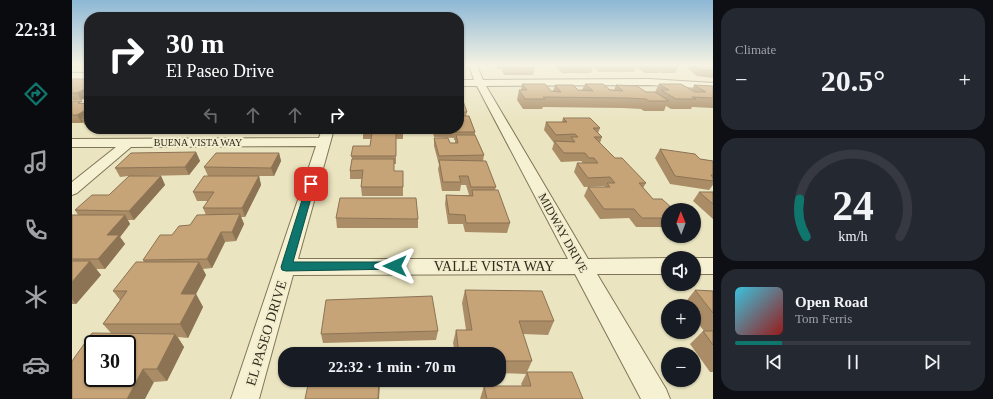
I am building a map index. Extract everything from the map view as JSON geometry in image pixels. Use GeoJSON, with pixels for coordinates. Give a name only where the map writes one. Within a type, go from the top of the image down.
{"type":"FeatureCollection","features":[{"type":"Feature","properties":{"kind":"street","name":"MIDWAY DRIVE"},"geometry":{"type":"LineString","coordinates":[[480,84],[656,399]]}},
{"type":"Feature","properties":{"kind":"street"},"geometry":{"type":"LineString","coordinates":[[675,84],[713,86]]}},
{"type":"Feature","properties":{"kind":"street","name":"BUENA VISTA WAY"},"geometry":{"type":"LineString","coordinates":[[72,143],[326,136]]}},
{"type":"Feature","properties":{"kind":"street","name":"EL PASEO DRIVE"},"geometry":{"type":"LineString","coordinates":[[245,399],[326,136]]}},
{"type":"Feature","properties":{"kind":"street"},"geometry":{"type":"LineString","coordinates":[[72,190],[129,142]]}},
{"type":"Feature","properties":{"kind":"street","name":"VALLE VISTA WAY"},"geometry":{"type":"LineString","coordinates":[[286,267],[661,266]]}},
{"type":"Feature","properties":{"kind":"street"},"geometry":{"type":"LineString","coordinates":[[701,266],[713,266]]}},
{"type":"Feature","properties":{"kind":"building"},"geometry":{"type":"Polygon","coordinates":[[[72,84],[84,84],[84,90],[77,93],[72,93],[72,84]]]}},
{"type":"Feature","properties":{"kind":"building"},"geometry":{"type":"Polygon","coordinates":[[[522,84],[545,84],[551,91],[561,92],[555,85],[573,85],[578,90],[593,91],[585,84],[603,84],[610,90],[623,91],[616,85],[637,86],[646,92],[655,92],[669,101],[649,101],[646,99],[627,98],[543,97],[545,99],[525,99],[519,90],[527,90],[522,84]]]}},
{"type":"Feature","properties":{"kind":"building"},"geometry":{"type":"Polygon","coordinates":[[[659,84],[681,84],[695,92],[706,92],[694,85],[713,86],[713,98],[692,97],[696,99],[676,99],[661,90],[669,90],[659,84]]]}},
{"type":"Feature","properties":{"kind":"building"},"geometry":{"type":"Polygon","coordinates":[[[72,101],[82,101],[78,103],[84,104],[84,111],[77,115],[72,115],[72,101]]]}},
{"type":"Feature","properties":{"kind":"building"},"geometry":{"type":"Polygon","coordinates":[[[464,104],[467,112],[464,112],[464,104]]]}},
{"type":"Feature","properties":{"kind":"building"},"geometry":{"type":"Polygon","coordinates":[[[464,116],[469,116],[475,132],[464,132],[464,116]]]}},
{"type":"Feature","properties":{"kind":"building"},"geometry":{"type":"Polygon","coordinates":[[[563,118],[590,118],[600,128],[593,128],[602,137],[594,137],[615,158],[622,158],[646,183],[639,183],[653,199],[662,199],[666,203],[661,203],[661,218],[642,218],[634,209],[604,209],[588,187],[610,187],[607,183],[615,183],[610,177],[588,178],[577,163],[598,163],[594,158],[589,158],[585,153],[564,153],[554,141],[575,142],[571,137],[578,137],[575,134],[556,135],[546,122],[567,122],[563,118]]]}},
{"type":"Feature","properties":{"kind":"building"},"geometry":{"type":"Polygon","coordinates":[[[372,134],[396,134],[396,156],[351,156],[353,146],[370,146],[372,134]]]}},
{"type":"Feature","properties":{"kind":"building"},"geometry":{"type":"Polygon","coordinates":[[[456,135],[475,135],[484,155],[439,156],[434,138],[448,138],[450,143],[458,143],[456,135]]]}},
{"type":"Feature","properties":{"kind":"building"},"geometry":{"type":"Polygon","coordinates":[[[660,149],[695,154],[700,159],[713,161],[713,175],[711,175],[713,181],[675,176],[660,149]]]}},
{"type":"Feature","properties":{"kind":"building"},"geometry":{"type":"Polygon","coordinates":[[[196,152],[185,167],[115,168],[131,153],[196,152]]]}},
{"type":"Feature","properties":{"kind":"building"},"geometry":{"type":"Polygon","coordinates":[[[216,153],[279,153],[271,168],[204,167],[216,153]]]}},
{"type":"Feature","properties":{"kind":"building"},"geometry":{"type":"Polygon","coordinates":[[[352,159],[394,159],[394,171],[403,171],[403,187],[361,187],[363,170],[350,171],[352,159]]]}},
{"type":"Feature","properties":{"kind":"building"},"geometry":{"type":"Polygon","coordinates":[[[439,160],[486,161],[496,187],[471,187],[468,176],[459,176],[461,182],[443,182],[439,160]]]}},
{"type":"Feature","properties":{"kind":"building"},"geometry":{"type":"Polygon","coordinates":[[[129,176],[161,176],[129,211],[75,210],[92,195],[109,195],[129,176]]]}},
{"type":"Feature","properties":{"kind":"building"},"geometry":{"type":"Polygon","coordinates":[[[204,176],[259,176],[242,208],[203,208],[214,192],[193,192],[204,176]]]}},
{"type":"Feature","properties":{"kind":"building"},"geometry":{"type":"Polygon","coordinates":[[[472,190],[498,190],[510,223],[466,223],[465,215],[449,214],[446,195],[473,196],[472,190]]]}},
{"type":"Feature","properties":{"kind":"building"},"geometry":{"type":"Polygon","coordinates":[[[699,192],[713,192],[713,204],[699,192]]]}},
{"type":"Feature","properties":{"kind":"building"},"geometry":{"type":"Polygon","coordinates":[[[340,198],[416,198],[418,219],[336,218],[340,198]]]}},
{"type":"Feature","properties":{"kind":"building"},"geometry":{"type":"Polygon","coordinates":[[[240,214],[232,232],[221,232],[207,259],[143,260],[160,235],[172,235],[179,226],[190,225],[197,215],[240,214]]]}},
{"type":"Feature","properties":{"kind":"building"},"geometry":{"type":"Polygon","coordinates":[[[72,215],[125,215],[107,235],[119,235],[98,259],[72,259],[72,215]]]}},
{"type":"Feature","properties":{"kind":"building"},"geometry":{"type":"Polygon","coordinates":[[[72,261],[90,261],[72,282],[72,261]]]}},
{"type":"Feature","properties":{"kind":"building"},"geometry":{"type":"Polygon","coordinates":[[[136,262],[199,262],[181,294],[196,294],[180,324],[103,324],[127,291],[113,291],[136,262]]]}},
{"type":"Feature","properties":{"kind":"building"},"geometry":{"type":"Polygon","coordinates":[[[465,290],[542,291],[554,321],[519,321],[532,361],[506,361],[506,347],[458,347],[456,330],[472,330],[465,290]]]}},
{"type":"Feature","properties":{"kind":"building"},"geometry":{"type":"Polygon","coordinates":[[[696,291],[713,291],[713,313],[696,291]]]}},
{"type":"Feature","properties":{"kind":"building"},"geometry":{"type":"Polygon","coordinates":[[[432,296],[438,331],[321,334],[326,300],[432,296]]]}},
{"type":"Feature","properties":{"kind":"building"},"geometry":{"type":"Polygon","coordinates":[[[703,331],[713,331],[713,345],[703,331]]]}},
{"type":"Feature","properties":{"kind":"building"},"geometry":{"type":"Polygon","coordinates":[[[92,333],[175,334],[157,369],[143,369],[136,382],[136,335],[91,335],[92,333]]]}},
{"type":"Feature","properties":{"kind":"building"},"geometry":{"type":"Polygon","coordinates":[[[84,344],[84,387],[133,387],[127,399],[72,399],[72,361],[84,344]]]}},
{"type":"Feature","properties":{"kind":"building"},"geometry":{"type":"Polygon","coordinates":[[[527,372],[572,372],[583,399],[487,399],[484,387],[531,386],[527,372]]]}},
{"type":"Feature","properties":{"kind":"building"},"geometry":{"type":"Polygon","coordinates":[[[308,387],[379,387],[378,399],[305,399],[308,387]]]}},
{"type":"Feature","properties":{"kind":"route"},"geometry":{"type":"LineString","coordinates":[[311,184],[286,267],[395,266]]}}]}
